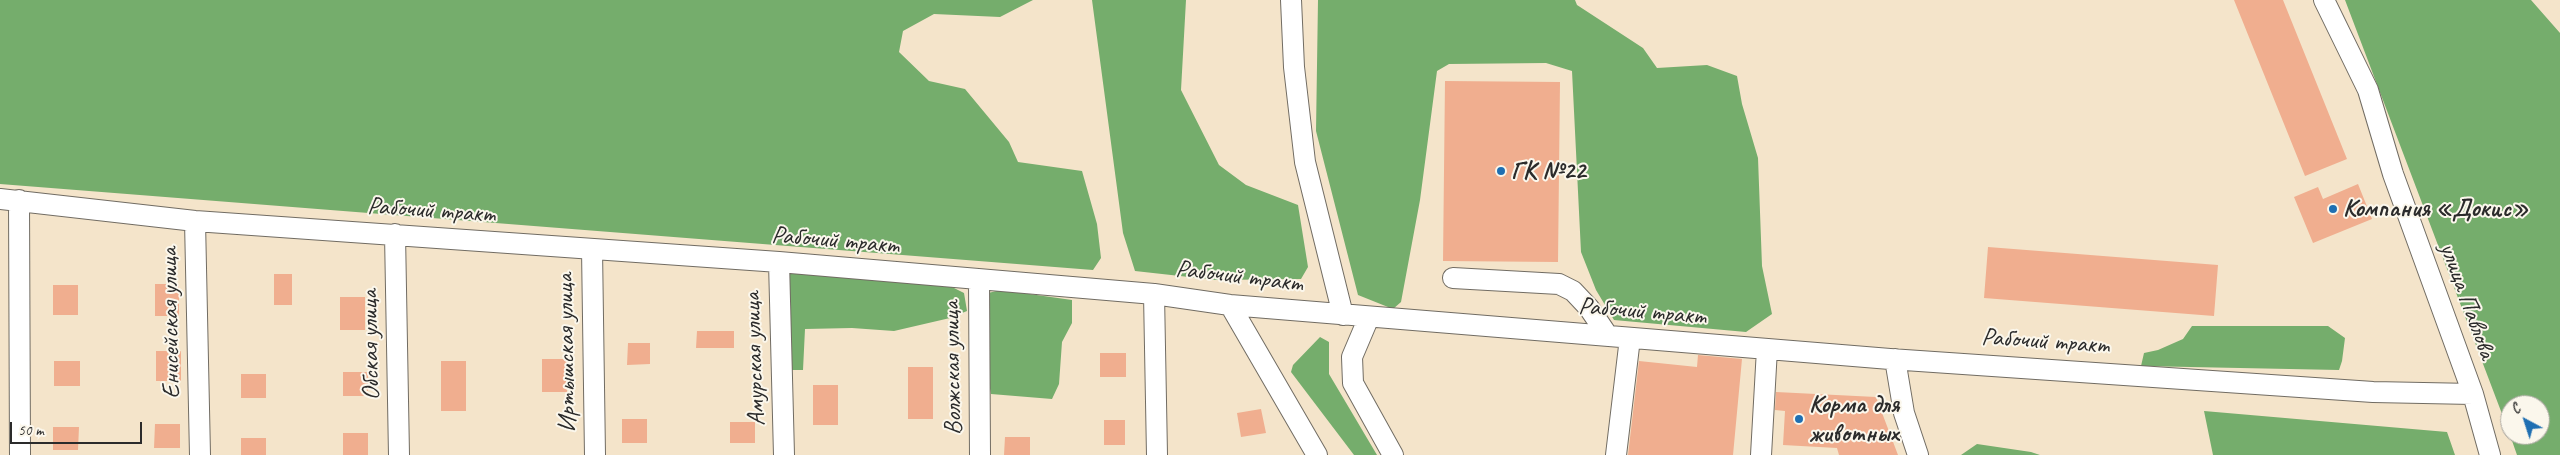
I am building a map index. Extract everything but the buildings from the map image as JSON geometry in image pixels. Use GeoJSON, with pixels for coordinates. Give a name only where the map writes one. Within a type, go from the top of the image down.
{"type":"FeatureCollection","features":[{"type":"Feature","properties":{"kind":"street"},"geometry":{"type":"LineString","coordinates":[[1291,0],[1294,67],[1305,162],[1343,315]]}},
{"type":"Feature","properties":{"kind":"street","name":"улица Павлова"},"geometry":{"type":"LineString","coordinates":[[2324,0],[2368,90],[2393,174],[2473,394],[2490,455]]}},
{"type":"Feature","properties":{"kind":"street"},"geometry":{"type":"LineString","coordinates":[[10,200],[20,455]]}},
{"type":"Feature","properties":{"kind":"street","name":"Рабочий тракт"},"geometry":{"type":"LineString","coordinates":[[10,200],[195,221],[778,262],[1154,294],[1230,306],[1766,349],[2373,392],[2473,394]]}},
{"type":"Feature","properties":{"kind":"street","name":"Енисейская улица"},"geometry":{"type":"LineString","coordinates":[[195,221],[200,455]]}},
{"type":"Feature","properties":{"kind":"street","name":"Обская улица"},"geometry":{"type":"LineString","coordinates":[[395,234],[399,455]]}},
{"type":"Feature","properties":{"kind":"street","name":"Иртышская улица"},"geometry":{"type":"LineString","coordinates":[[592,249],[595,455]]}},
{"type":"Feature","properties":{"kind":"street","name":"Амурская улица"},"geometry":{"type":"LineString","coordinates":[[778,262],[784,455]]}},
{"type":"Feature","properties":{"kind":"street"},"geometry":{"type":"LineString","coordinates":[[1453,278],[1559,284],[1573,291],[1589,308],[1608,336]]}},
{"type":"Feature","properties":{"kind":"street","name":"Волжская улица"},"geometry":{"type":"LineString","coordinates":[[979,280],[980,455]]}},
{"type":"Feature","properties":{"kind":"street"},"geometry":{"type":"LineString","coordinates":[[1154,294],[1157,455]]}},
{"type":"Feature","properties":{"kind":"street"},"geometry":{"type":"LineString","coordinates":[[1230,306],[1317,455]]}},
{"type":"Feature","properties":{"kind":"street"},"geometry":{"type":"LineString","coordinates":[[1369,317],[1352,358],[1354,383],[1393,455]]}},
{"type":"Feature","properties":{"kind":"street"},"geometry":{"type":"LineString","coordinates":[[1616,455],[1630,338]]}},
{"type":"Feature","properties":{"kind":"street"},"geometry":{"type":"LineString","coordinates":[[1761,455],[1766,349]]}},
{"type":"Feature","properties":{"kind":"street"},"geometry":{"type":"LineString","coordinates":[[1895,359],[1904,413],[1918,455]]}},
{"type":"Feature","properties":{"kind":"green space"},"geometry":{"type":"Polygon","coordinates":[[[0,0],[1033,0],[1000,17],[934,14],[903,31],[899,52],[929,81],[965,89],[1009,142],[1018,162],[1082,171],[1097,224],[1101,258],[1093,270],[0,184],[0,0]]]}},
{"type":"Feature","properties":{"kind":"green space"},"geometry":{"type":"Polygon","coordinates":[[[1092,0],[1186,0],[1181,90],[1219,165],[1246,185],[1298,205],[1308,267],[1301,279],[1216,280],[1135,271],[1123,233],[1092,0]]]}},
{"type":"Feature","properties":{"kind":"green space"},"geometry":{"type":"Polygon","coordinates":[[[1318,0],[1575,0],[1577,5],[1643,48],[1657,68],[1707,65],[1737,76],[1742,104],[1758,158],[1762,266],[1772,314],[1746,332],[1614,320],[1596,290],[1581,252],[1572,71],[1546,63],[1449,64],[1437,71],[1420,200],[1401,302],[1393,309],[1358,295],[1316,131],[1318,0]]]}},
{"type":"Feature","properties":{"kind":"green space"},"geometry":{"type":"Polygon","coordinates":[[[2345,0],[2531,0],[2560,33],[2560,455],[2517,455],[2514,445],[2550,445],[2550,395],[2500,395],[2500,409],[2345,0]]]}},
{"type":"Feature","properties":{"kind":"green space"},"geometry":{"type":"Polygon","coordinates":[[[792,272],[952,287],[964,293],[967,311],[950,318],[894,331],[852,328],[805,329],[803,370],[791,370],[788,275],[792,272]]]}},
{"type":"Feature","properties":{"kind":"green space"},"geometry":{"type":"Polygon","coordinates":[[[1001,290],[1072,300],[1072,323],[1062,342],[1059,384],[1052,399],[991,394],[989,383],[988,293],[1001,290]]]}},
{"type":"Feature","properties":{"kind":"green space"},"geometry":{"type":"Polygon","coordinates":[[[2192,326],[2328,326],[2345,338],[2342,361],[2339,370],[2141,366],[2144,353],[2158,350],[2183,339],[2192,326]]]}},
{"type":"Feature","properties":{"kind":"green space"},"geometry":{"type":"Polygon","coordinates":[[[1320,337],[1329,342],[1329,374],[1377,455],[1354,455],[1291,372],[1293,365],[1320,337]]]}},
{"type":"Feature","properties":{"kind":"green space"},"geometry":{"type":"Polygon","coordinates":[[[2204,411],[2447,432],[2455,455],[2213,455],[2204,411]]]}},
{"type":"Feature","properties":{"kind":"green space"},"geometry":{"type":"Polygon","coordinates":[[[1977,444],[2031,452],[2040,455],[1961,455],[1977,444]]]}},
{"type":"Feature","properties":{"kind":"place","name":"ГК №22"},"geometry":{"type":"Point","coordinates":[1501,171]}},
{"type":"Feature","properties":{"kind":"place","name":"Компания «Докис»"},"geometry":{"type":"Point","coordinates":[2333,209]}},
{"type":"Feature","properties":{"kind":"place","name":"Корма для животных"},"geometry":{"type":"Point","coordinates":[1799,419]}}]}
